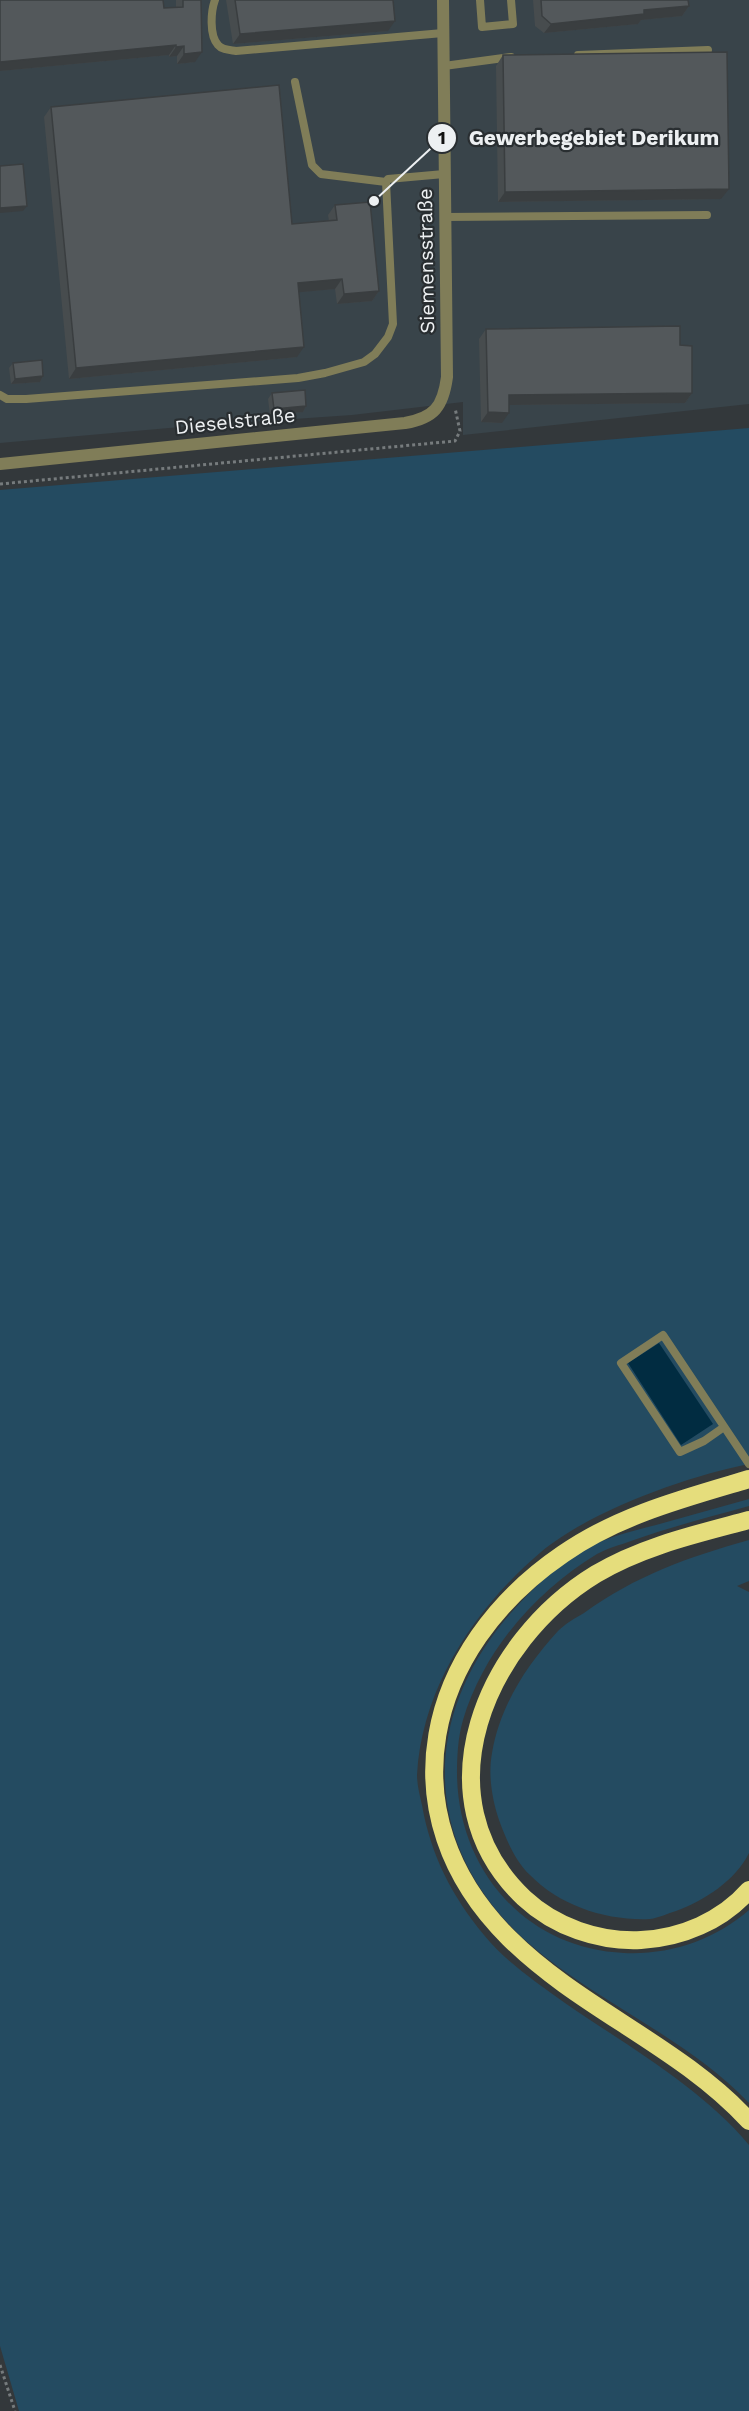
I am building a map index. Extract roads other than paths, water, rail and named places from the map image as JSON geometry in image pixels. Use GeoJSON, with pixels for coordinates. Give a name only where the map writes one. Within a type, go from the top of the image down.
{"type":"FeatureCollection","features":[{"type":"Feature","properties":{"kind":"highway"},"geometry":{"type":"LineString","coordinates":[[749,1479],[652,1509],[620,1522],[562,1554],[515,1594],[480,1637],[450,1692],[439,1727],[433,1778],[436,1809],[453,1864],[469,1892],[487,1915],[536,1963],[706,2081],[749,2121]]}},
{"type":"Feature","properties":{"kind":"highway"},"geometry":{"type":"LineString","coordinates":[[749,1520],[654,1546],[595,1574],[570,1592],[548,1612],[514,1652],[487,1698],[478,1721],[471,1751],[475,1811],[483,1839],[495,1863],[512,1887],[531,1905],[552,1919],[575,1930],[600,1937],[627,1941],[654,1939],[679,1934],[707,1923],[727,1910],[749,1890]]}},
{"type":"Feature","properties":{"kind":"street","name":"Siemensstraße"},"geometry":{"type":"LineString","coordinates":[[443,0],[447,377]]}},
{"type":"Feature","properties":{"kind":"street","name":"Dieselstraße"},"geometry":{"type":"LineString","coordinates":[[0,464],[418,421],[430,415],[439,406],[445,393],[447,377]]}},
{"type":"Feature","properties":{"kind":"lane"},"geometry":{"type":"LineString","coordinates":[[214,0],[212,9],[214,38],[225,50],[236,51],[443,33]]}},
{"type":"Feature","properties":{"kind":"lane"},"geometry":{"type":"LineString","coordinates":[[480,0],[482,27],[513,24],[511,0]]}},
{"type":"Feature","properties":{"kind":"lane"},"geometry":{"type":"LineString","coordinates":[[567,55],[708,50]]}},
{"type":"Feature","properties":{"kind":"lane"},"geometry":{"type":"LineString","coordinates":[[444,66],[520,57]]}},
{"type":"Feature","properties":{"kind":"lane"},"geometry":{"type":"LineString","coordinates":[[295,82],[312,165],[321,174],[386,182],[387,179],[444,174]]}},
{"type":"Feature","properties":{"kind":"lane"},"geometry":{"type":"LineString","coordinates":[[0,395],[7,399],[26,399],[298,378],[364,362],[375,354],[388,337],[393,324],[386,182]]}},
{"type":"Feature","properties":{"kind":"lane"},"geometry":{"type":"LineString","coordinates":[[445,217],[707,215]]}},
{"type":"Feature","properties":{"kind":"lane"},"geometry":{"type":"LineString","coordinates":[[724,1427],[704,1441],[680,1452],[621,1363],[663,1335],[749,1464]]}},
{"type":"Feature","properties":{"kind":"place","name":"Gewerbegebiet Derikum"},"geometry":{"type":"Point","coordinates":[374,201]}}]}
